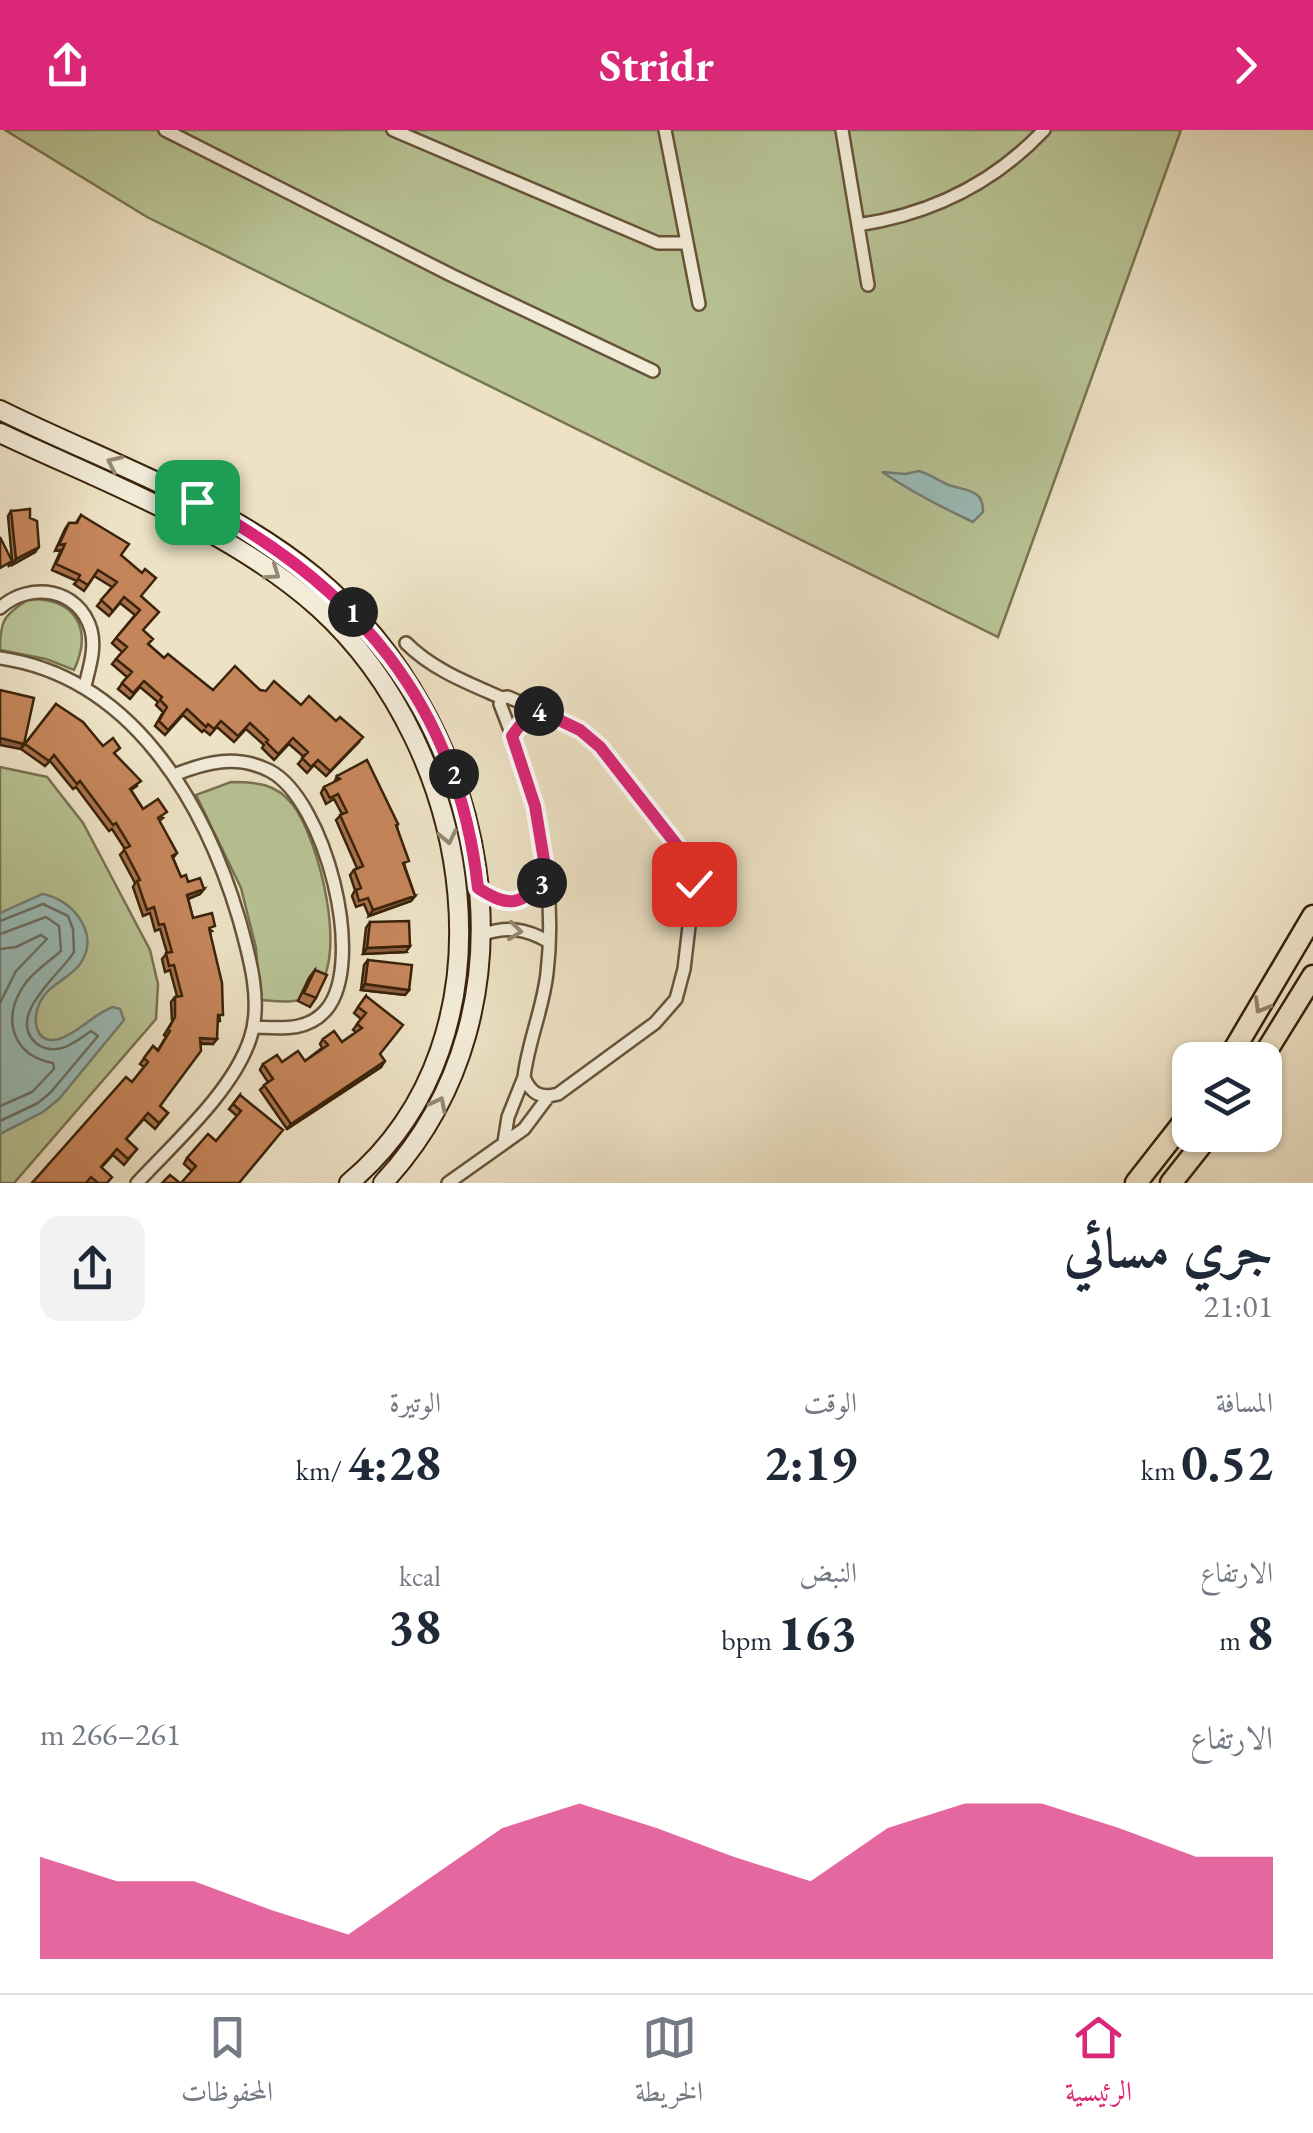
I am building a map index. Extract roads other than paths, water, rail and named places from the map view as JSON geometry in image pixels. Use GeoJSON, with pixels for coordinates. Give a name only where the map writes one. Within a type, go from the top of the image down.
{"type":"FeatureCollection","features":[{"type":"Feature","properties":{"kind":"highway"},"geometry":{"type":"LineString","coordinates":[[1239,1042],[1313,916]]}},
{"type":"Feature","properties":{"kind":"highway"},"geometry":{"type":"LineString","coordinates":[[1272,1042],[1313,976]]}},
{"type":"Feature","properties":{"kind":"highway"},"geometry":{"type":"LineString","coordinates":[[1136,1183],[1172,1137]]}},
{"type":"Feature","properties":{"kind":"highway"},"geometry":{"type":"LineString","coordinates":[[1172,1183],[1196,1152]]}},
{"type":"Feature","properties":{"kind":"street"},"geometry":{"type":"LineString","coordinates":[[164,130],[451,275],[653,370]]}},
{"type":"Feature","properties":{"kind":"street"},"geometry":{"type":"LineString","coordinates":[[392,130],[654,241],[687,242]]}},
{"type":"Feature","properties":{"kind":"street"},"geometry":{"type":"LineString","coordinates":[[665,130],[700,304]]}},
{"type":"Feature","properties":{"kind":"street"},"geometry":{"type":"LineString","coordinates":[[842,130],[868,285]]}},
{"type":"Feature","properties":{"kind":"street"},"geometry":{"type":"LineString","coordinates":[[858,225],[916,213],[967,191],[1004,166],[1044,130]]}},
{"type":"Feature","properties":{"kind":"street"},"geometry":{"type":"LineString","coordinates":[[0,410],[216,512],[290,558],[344,604],[399,669],[438,734],[470,830],[478,888],[480,935],[474,1004],[453,1075],[417,1142],[383,1183]]}},
{"type":"Feature","properties":{"kind":"street"},"geometry":{"type":"LineString","coordinates":[[0,433],[210,533],[277,576],[318,608],[364,656],[416,740],[440,802],[454,866],[458,928],[454,988],[440,1047],[417,1102],[383,1152],[349,1183]]}},
{"type":"Feature","properties":{"kind":"street"},"geometry":{"type":"LineString","coordinates":[[0,608],[21,594],[35,591],[63,596],[74,604],[90,627],[93,640],[86,686]]}},
{"type":"Feature","properties":{"kind":"street"},"geometry":{"type":"LineString","coordinates":[[406,643],[441,670],[580,730],[600,747],[683,853],[690,868],[694,900],[682,984],[667,1012],[558,1094],[537,1095],[528,1088],[524,1077]]}},
{"type":"Feature","properties":{"kind":"street"},"geometry":{"type":"LineString","coordinates":[[0,658],[44,667],[86,686],[128,720],[174,776],[207,835],[233,898],[251,972],[254,1027],[246,1052],[224,1084],[138,1183]]}},
{"type":"Feature","properties":{"kind":"street"},"geometry":{"type":"LineString","coordinates":[[502,698],[500,704],[535,806],[547,878],[549,942],[543,1001],[504,1142]]}},
{"type":"Feature","properties":{"kind":"street"},"geometry":{"type":"LineString","coordinates":[[512,736],[538,710]]}},
{"type":"Feature","properties":{"kind":"street"},"geometry":{"type":"LineString","coordinates":[[174,776],[200,765],[230,760],[274,773],[306,806],[324,850],[340,924],[340,965],[334,998],[318,1018],[307,1024],[254,1027]]}},
{"type":"Feature","properties":{"kind":"street"},"geometry":{"type":"LineString","coordinates":[[478,888],[501,902],[512,902],[530,894],[547,878]]}},
{"type":"Feature","properties":{"kind":"street"},"geometry":{"type":"LineString","coordinates":[[480,935],[511,928],[531,932],[549,942]]}},
{"type":"Feature","properties":{"kind":"street"},"geometry":{"type":"LineString","coordinates":[[448,1183],[524,1129],[548,1097]]}},
{"type":"Feature","properties":{"kind":"water"},"geometry":{"type":"Polygon","coordinates":[[[919,471],[977,495],[983,512],[973,522],[882,472],[919,471]]]}},
{"type":"Feature","properties":{"kind":"water"},"geometry":{"type":"Polygon","coordinates":[[[42,894],[73,910],[87,941],[80,964],[40,1002],[36,1022],[40,1034],[51,1040],[59,1039],[113,1007],[120,1009],[124,1020],[59,1099],[43,1112],[0,1134],[0,913],[42,894]]]}}]}
